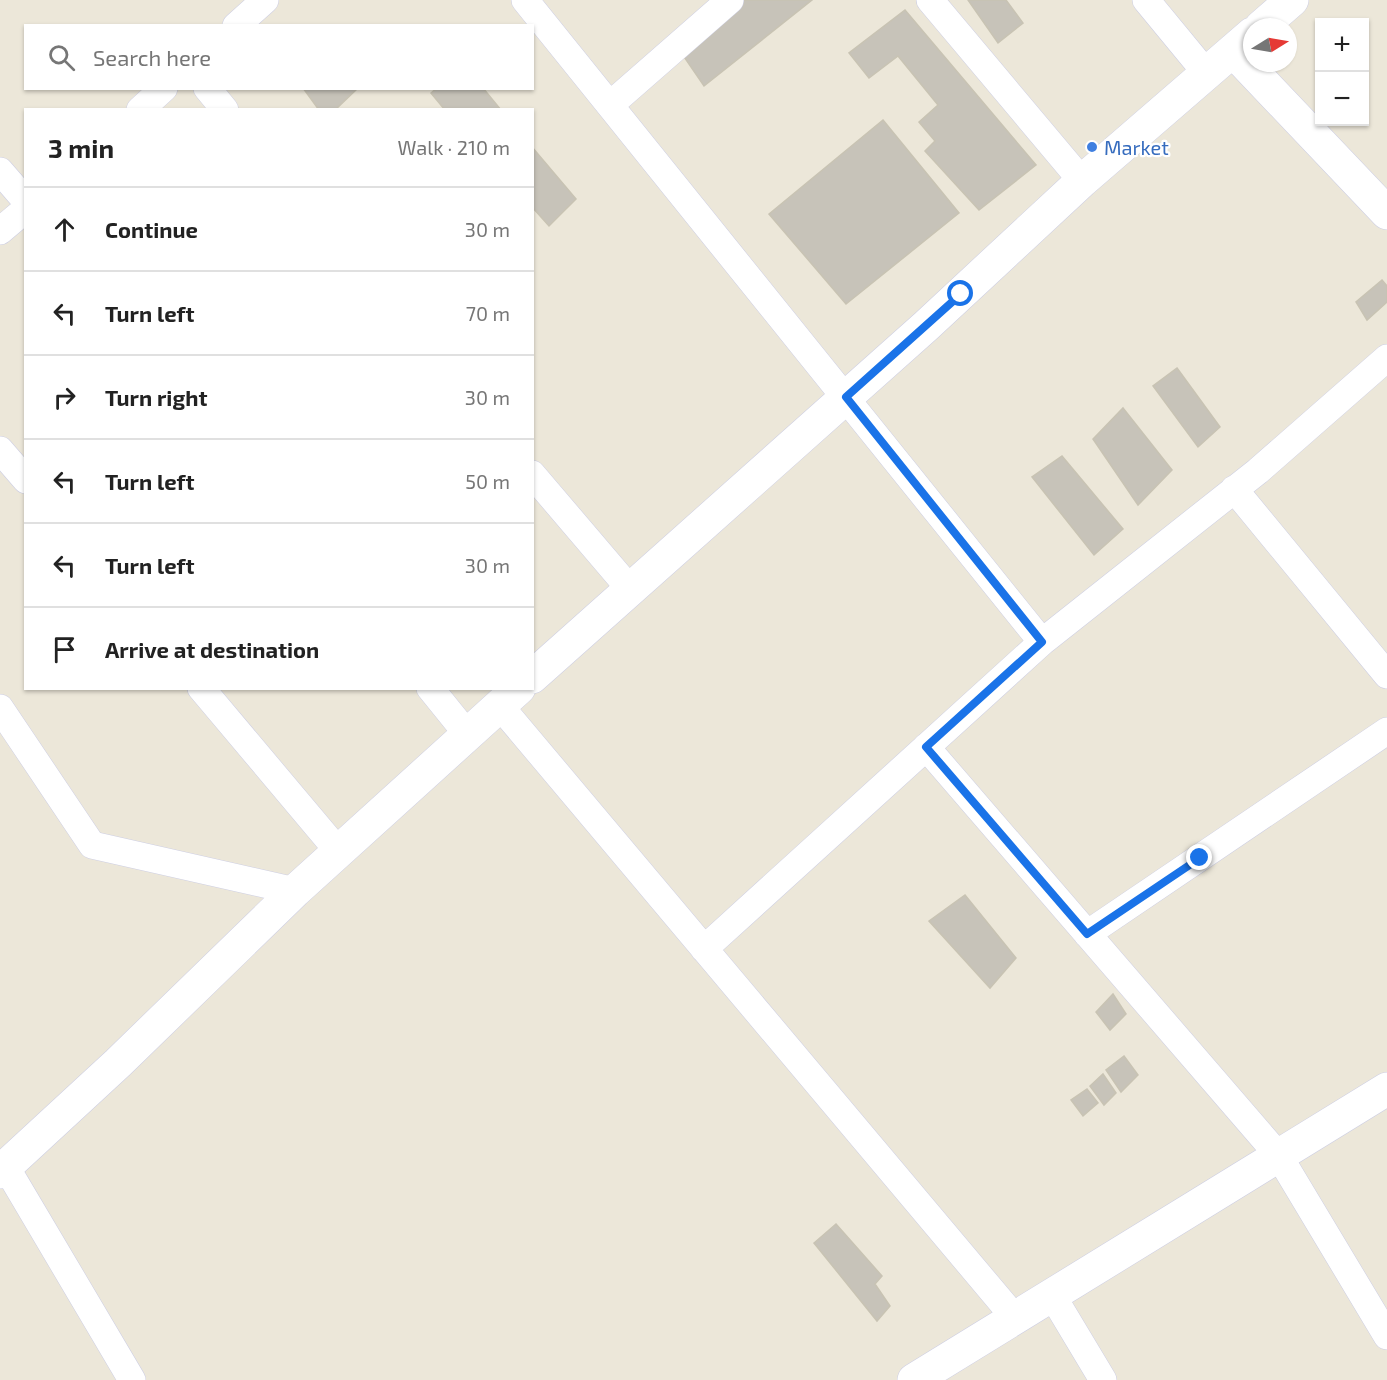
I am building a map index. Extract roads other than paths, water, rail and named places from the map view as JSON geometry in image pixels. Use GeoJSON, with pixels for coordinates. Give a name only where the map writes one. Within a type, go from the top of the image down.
{"type":"FeatureCollection","features":[{"type":"Feature","properties":{"kind":"street"},"geometry":{"type":"LineString","coordinates":[[525,0],[1042,642]]}},
{"type":"Feature","properties":{"kind":"street"},"geometry":{"type":"LineString","coordinates":[[610,105],[730,0]]}},
{"type":"Feature","properties":{"kind":"street"},"geometry":{"type":"LineString","coordinates":[[930,0],[1082,181]]}},
{"type":"Feature","properties":{"kind":"street"},"geometry":{"type":"LineString","coordinates":[[1146,0],[1207,74]]}},
{"type":"Feature","properties":{"kind":"street"},"geometry":{"type":"LineString","coordinates":[[238,24],[261,1]]}},
{"type":"Feature","properties":{"kind":"street"},"geometry":{"type":"LineString","coordinates":[[534,674],[926,326],[1082,181],[1207,74],[1243,39]]}},
{"type":"Feature","properties":{"kind":"street"},"geometry":{"type":"LineString","coordinates":[[1295,72],[1387,213]]}},
{"type":"Feature","properties":{"kind":"street"},"geometry":{"type":"LineString","coordinates":[[142,108],[162,90]]}},
{"type":"Feature","properties":{"kind":"street"},"geometry":{"type":"LineString","coordinates":[[209,90],[223,108]]}},
{"type":"Feature","properties":{"kind":"street"},"geometry":{"type":"LineString","coordinates":[[0,171],[24,199]]}},
{"type":"Feature","properties":{"kind":"street"},"geometry":{"type":"LineString","coordinates":[[0,231],[24,211]]}},
{"type":"Feature","properties":{"kind":"street"},"geometry":{"type":"LineString","coordinates":[[704,949],[1042,642],[1234,489],[1387,358]]}},
{"type":"Feature","properties":{"kind":"street"},"geometry":{"type":"LineString","coordinates":[[0,450],[24,478]]}},
{"type":"Feature","properties":{"kind":"street"},"geometry":{"type":"LineString","coordinates":[[534,476],[630,589]]}},
{"type":"Feature","properties":{"kind":"street"},"geometry":{"type":"LineString","coordinates":[[1234,489],[1387,675]]}},
{"type":"Feature","properties":{"kind":"street"},"geometry":{"type":"LineString","coordinates":[[203,690],[339,852]]}},
{"type":"Feature","properties":{"kind":"street"},"geometry":{"type":"LineString","coordinates":[[432,690],[468,735]]}},
{"type":"Feature","properties":{"kind":"street"},"geometry":{"type":"LineString","coordinates":[[132,1380],[3,1170],[127,1055],[295,891],[510,697],[704,949],[1015,1318]]}},
{"type":"Feature","properties":{"kind":"street"},"geometry":{"type":"LineString","coordinates":[[0,708],[92,845],[295,891]]}},
{"type":"Feature","properties":{"kind":"street"},"geometry":{"type":"LineString","coordinates":[[1087,934],[1387,731]]}},
{"type":"Feature","properties":{"kind":"street"},"geometry":{"type":"LineString","coordinates":[[926,747],[1279,1156],[1387,1336]]}},
{"type":"Feature","properties":{"kind":"street"},"geometry":{"type":"LineString","coordinates":[[914,1380],[1387,1089]]}},
{"type":"Feature","properties":{"kind":"street"},"geometry":{"type":"LineString","coordinates":[[1052,1295],[1103,1380]]}},
{"type":"Feature","properties":{"kind":"place","name":"Market"},"geometry":{"type":"Point","coordinates":[1092,147]}}]}
